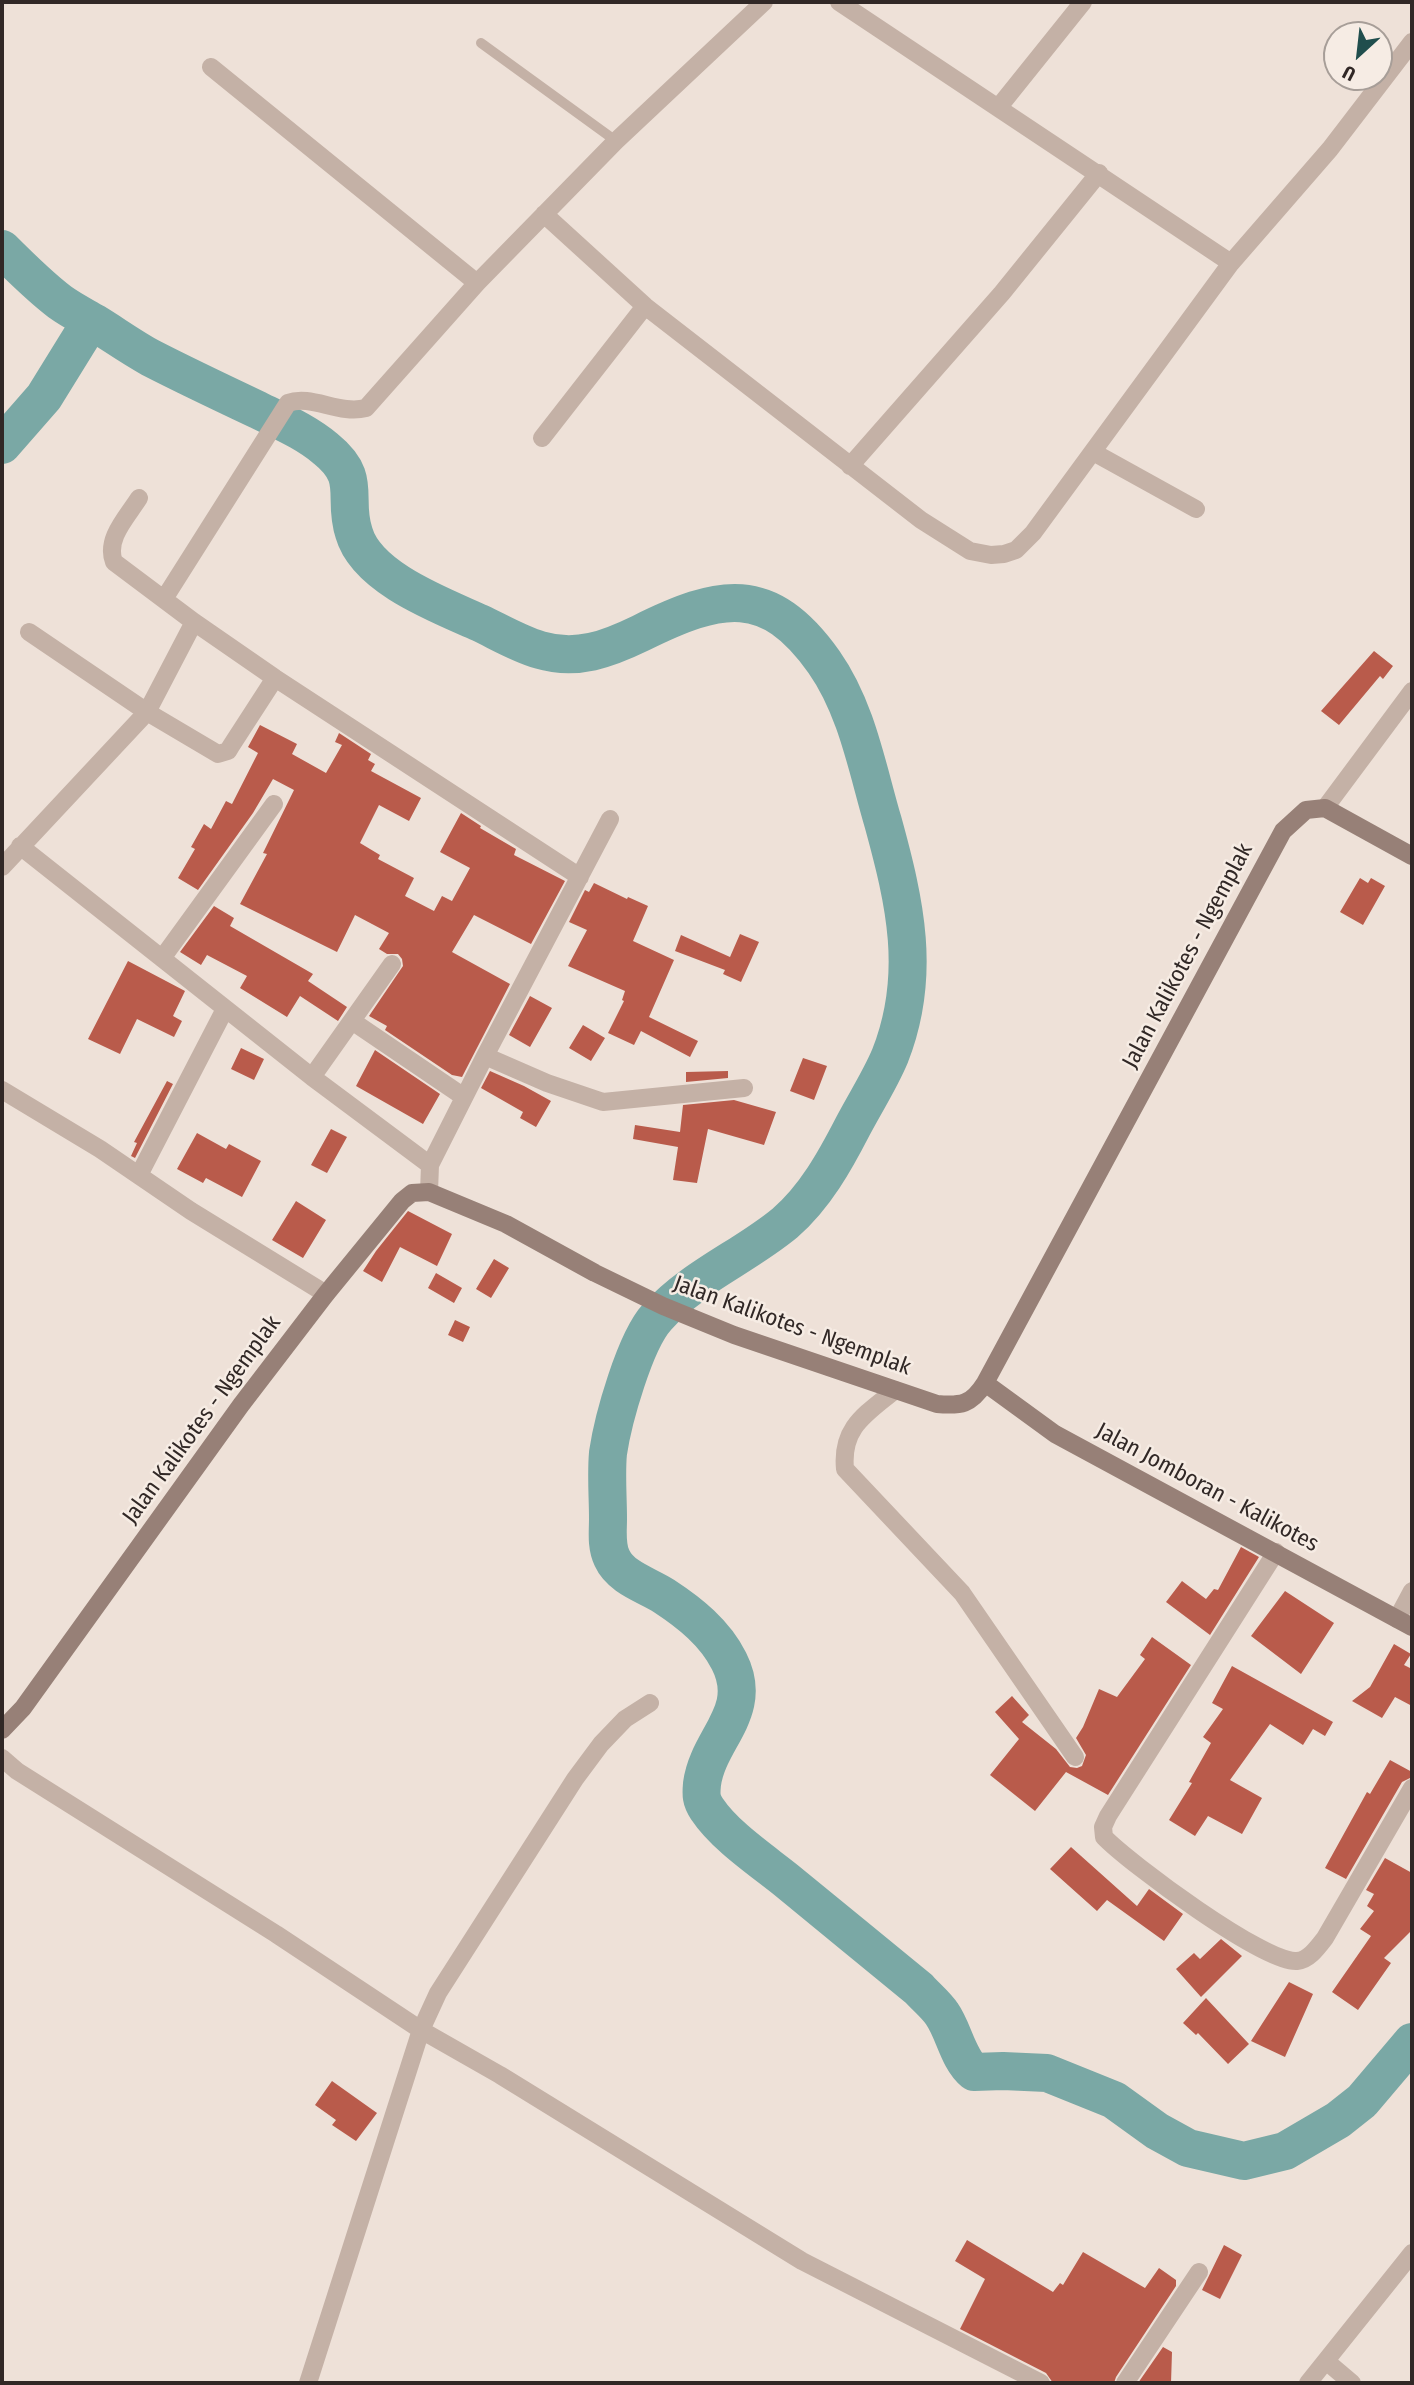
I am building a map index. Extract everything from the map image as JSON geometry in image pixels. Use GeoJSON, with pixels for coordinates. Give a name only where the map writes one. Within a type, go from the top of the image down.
{"type":"FeatureCollection","features":[{"type":"Feature","properties":{"kind":"street"},"geometry":{"type":"LineString","coordinates":[[164,600],[288,402],[298,400],[340,410],[366,408],[477,284],[616,141],[764,2]]}},
{"type":"Feature","properties":{"kind":"street"},"geometry":{"type":"LineString","coordinates":[[839,2],[1231,263]]}},
{"type":"Feature","properties":{"kind":"street"},"geometry":{"type":"LineString","coordinates":[[998,108],[1083,2]]}},
{"type":"Feature","properties":{"kind":"street"},"geometry":{"type":"LineString","coordinates":[[544,215],[645,306],[921,520],[971,551],[991,555],[1004,554],[1025,543],[1231,263],[1330,149],[1412,42]]}},
{"type":"Feature","properties":{"kind":"street"},"geometry":{"type":"LineString","coordinates":[[211,67],[477,284]]}},
{"type":"Feature","properties":{"kind":"street"},"geometry":{"type":"LineString","coordinates":[[850,466],[1002,293],[1099,173]]}},
{"type":"Feature","properties":{"kind":"street"},"geometry":{"type":"LineString","coordinates":[[542,438],[645,306]]}},
{"type":"Feature","properties":{"kind":"street"},"geometry":{"type":"LineString","coordinates":[[1093,452],[1196,509]]}},
{"type":"Feature","properties":{"kind":"street"},"geometry":{"type":"LineString","coordinates":[[139,498],[115,536],[111,553],[114,562],[275,678],[580,877]]}},
{"type":"Feature","properties":{"kind":"street"},"geometry":{"type":"LineString","coordinates":[[2,867],[148,712],[194,622]]}},
{"type":"Feature","properties":{"kind":"street"},"geometry":{"type":"LineString","coordinates":[[29,632],[213,753],[223,753],[231,746],[275,678]]}},
{"type":"Feature","properties":{"kind":"street"},"geometry":{"type":"LineString","coordinates":[[1412,691],[1325,808],[1412,856]]}},
{"type":"Feature","properties":{"kind":"street"},"geometry":{"type":"LineString","coordinates":[[163,957],[274,804]]}},
{"type":"Feature","properties":{"kind":"street","name":"Jalan Kalikotes - Ngemplak"},"geometry":{"type":"LineString","coordinates":[[2,1730],[23,1708],[233,1416],[326,1294],[402,1201],[412,1193],[429,1192],[506,1224],[595,1273],[663,1306],[734,1335],[937,1404],[953,1406],[973,1399],[985,1383],[1283,831],[1306,810],[1325,808]]}},
{"type":"Feature","properties":{"kind":"street"},"geometry":{"type":"LineString","coordinates":[[429,1192],[430,1165],[610,819]]}},
{"type":"Feature","properties":{"kind":"street"},"geometry":{"type":"LineString","coordinates":[[20,846],[163,957],[225,1009],[430,1165]]}},
{"type":"Feature","properties":{"kind":"street"},"geometry":{"type":"LineString","coordinates":[[313,1077],[392,964]]}},
{"type":"Feature","properties":{"kind":"street"},"geometry":{"type":"LineString","coordinates":[[138,1175],[225,1009]]}},
{"type":"Feature","properties":{"kind":"street"},"geometry":{"type":"LineString","coordinates":[[352,1021],[464,1097]]}},
{"type":"Feature","properties":{"kind":"street"},"geometry":{"type":"LineString","coordinates":[[485,1056],[547,1083],[603,1102],[744,1087]]}},
{"type":"Feature","properties":{"kind":"street"},"geometry":{"type":"LineString","coordinates":[[2,1090],[100,1149],[191,1211],[326,1294]]}},
{"type":"Feature","properties":{"kind":"street","name":"Jalan Jomboran - Kalikotes"},"geometry":{"type":"LineString","coordinates":[[985,1383],[1055,1434],[1405,1623]]}},
{"type":"Feature","properties":{"kind":"street"},"geometry":{"type":"LineString","coordinates":[[895,1390],[855,1423],[845,1444],[845,1469],[962,1593],[1075,1757]]}},
{"type":"Feature","properties":{"kind":"street"},"geometry":{"type":"LineString","coordinates":[[1276,1552],[1108,1816],[1103,1827],[1104,1837],[1129,1860],[1247,1943],[1278,1959],[1294,1962],[1311,1954],[1325,1938],[1412,1788]]}},
{"type":"Feature","properties":{"kind":"street"},"geometry":{"type":"LineString","coordinates":[[1405,1623],[1412,1591]]}},
{"type":"Feature","properties":{"kind":"street"},"geometry":{"type":"LineString","coordinates":[[308,2383],[421,2030],[438,1993],[575,1779],[601,1744],[625,1719],[650,1703]]}},
{"type":"Feature","properties":{"kind":"street"},"geometry":{"type":"LineString","coordinates":[[2,1758],[17,1771],[276,1934],[421,2030],[802,2261],[850,2288],[1041,2383]]}},
{"type":"Feature","properties":{"kind":"street"},"geometry":{"type":"LineString","coordinates":[[1308,2383],[1412,2253]]}},
{"type":"Feature","properties":{"kind":"street"},"geometry":{"type":"LineString","coordinates":[[1125,2383],[1199,2272]]}},
{"type":"Feature","properties":{"kind":"street"},"geometry":{"type":"LineString","coordinates":[[1326,2361],[1352,2383]]}},
{"type":"Feature","properties":{"kind":"lane"},"geometry":{"type":"LineString","coordinates":[[481,43],[616,141]]}},
{"type":"Feature","properties":{"kind":"building"},"geometry":{"type":"Polygon","coordinates":[[[1374,651],[1393,666],[1383,679],[1380,676],[1339,725],[1321,711],[1374,651]]]}},
{"type":"Feature","properties":{"kind":"building"},"geometry":{"type":"Polygon","coordinates":[[[260,725],[297,744],[292,754],[326,773],[342,745],[335,742],[339,733],[371,754],[368,760],[375,764],[371,771],[421,798],[409,821],[379,805],[360,843],[380,855],[378,859],[414,878],[405,896],[434,911],[442,896],[452,901],[470,868],[440,852],[461,813],[481,826],[480,828],[516,849],[514,855],[565,881],[531,944],[474,915],[452,952],[510,984],[462,1077],[452,1075],[385,1030],[387,1026],[369,1016],[403,966],[398,954],[387,954],[379,949],[389,933],[355,915],[337,952],[240,904],[267,854],[263,853],[294,790],[273,779],[253,813],[198,890],[178,878],[195,849],[191,847],[204,824],[211,829],[226,801],[232,804],[258,753],[248,747],[260,725]]]}},
{"type":"Feature","properties":{"kind":"building"},"geometry":{"type":"Polygon","coordinates":[[[1360,878],[1368,883],[1371,878],[1385,886],[1363,925],[1340,912],[1360,878]]]}},
{"type":"Feature","properties":{"kind":"building"},"geometry":{"type":"Polygon","coordinates":[[[594,883],[648,906],[633,941],[674,960],[649,1017],[698,1041],[690,1057],[641,1031],[634,1045],[608,1033],[624,1001],[625,991],[568,966],[587,930],[569,922],[585,890],[589,892],[594,883]]]}},
{"type":"Feature","properties":{"kind":"building"},"geometry":{"type":"Polygon","coordinates":[[[214,906],[234,918],[230,926],[313,974],[308,981],[347,1007],[338,1021],[300,996],[287,1017],[240,988],[247,976],[207,955],[201,965],[180,952],[214,906]]]}},
{"type":"Feature","properties":{"kind":"building"},"geometry":{"type":"Polygon","coordinates":[[[740,934],[759,942],[741,982],[723,974],[725,970],[675,951],[681,935],[730,957],[740,934]]]}},
{"type":"Feature","properties":{"kind":"building"},"geometry":{"type":"Polygon","coordinates":[[[128,961],[185,991],[173,1016],[182,1021],[174,1037],[137,1019],[120,1054],[88,1039],[128,961]]]}},
{"type":"Feature","properties":{"kind":"building"},"geometry":{"type":"Polygon","coordinates":[[[530,996],[552,1008],[530,1047],[509,1035],[530,996]]]}},
{"type":"Feature","properties":{"kind":"building"},"geometry":{"type":"Polygon","coordinates":[[[583,1025],[605,1038],[591,1061],[569,1048],[583,1025]]]}},
{"type":"Feature","properties":{"kind":"building"},"geometry":{"type":"Polygon","coordinates":[[[241,1048],[264,1059],[254,1080],[231,1069],[241,1048]]]}},
{"type":"Feature","properties":{"kind":"building"},"geometry":{"type":"Polygon","coordinates":[[[375,1050],[440,1094],[423,1124],[356,1086],[375,1050]]]}},
{"type":"Feature","properties":{"kind":"building"},"geometry":{"type":"Polygon","coordinates":[[[803,1058],[827,1066],[814,1100],[790,1091],[803,1058]]]}},
{"type":"Feature","properties":{"kind":"building"},"geometry":{"type":"Polygon","coordinates":[[[490,1071],[551,1101],[536,1127],[520,1118],[523,1112],[481,1088],[490,1071]]]}},
{"type":"Feature","properties":{"kind":"building"},"geometry":{"type":"Polygon","coordinates":[[[728,1071],[728,1078],[686,1082],[686,1072],[728,1071]]]}},
{"type":"Feature","properties":{"kind":"building"},"geometry":{"type":"Polygon","coordinates":[[[167,1081],[173,1084],[135,1158],[131,1156],[137,1143],[134,1142],[167,1081]]]}},
{"type":"Feature","properties":{"kind":"building"},"geometry":{"type":"Polygon","coordinates":[[[734,1100],[776,1112],[764,1145],[708,1129],[697,1183],[673,1180],[678,1147],[633,1139],[635,1125],[680,1132],[683,1105],[734,1100]]]}},
{"type":"Feature","properties":{"kind":"building"},"geometry":{"type":"Polygon","coordinates":[[[331,1129],[347,1137],[327,1173],[311,1165],[331,1129]]]}},
{"type":"Feature","properties":{"kind":"building"},"geometry":{"type":"Polygon","coordinates":[[[197,1133],[226,1149],[229,1144],[261,1161],[242,1197],[206,1178],[203,1183],[177,1169],[197,1133]]]}},
{"type":"Feature","properties":{"kind":"building"},"geometry":{"type":"Polygon","coordinates":[[[296,1201],[326,1220],[303,1258],[272,1240],[296,1201]]]}},
{"type":"Feature","properties":{"kind":"building"},"geometry":{"type":"Polygon","coordinates":[[[408,1211],[452,1234],[437,1266],[400,1247],[382,1282],[363,1271],[408,1211]]]}},
{"type":"Feature","properties":{"kind":"building"},"geometry":{"type":"Polygon","coordinates":[[[494,1259],[509,1268],[491,1298],[476,1289],[494,1259]]]}},
{"type":"Feature","properties":{"kind":"building"},"geometry":{"type":"Polygon","coordinates":[[[436,1273],[462,1288],[454,1303],[428,1288],[436,1273]]]}},
{"type":"Feature","properties":{"kind":"building"},"geometry":{"type":"Polygon","coordinates":[[[455,1320],[470,1327],[463,1342],[448,1335],[455,1320]]]}},
{"type":"Feature","properties":{"kind":"building"},"geometry":{"type":"Polygon","coordinates":[[[1241,1547],[1259,1557],[1210,1635],[1166,1602],[1182,1581],[1206,1599],[1214,1589],[1218,1590],[1241,1547]]]}},
{"type":"Feature","properties":{"kind":"building"},"geometry":{"type":"Polygon","coordinates":[[[1285,1591],[1334,1623],[1301,1674],[1251,1636],[1285,1591]]]}},
{"type":"Feature","properties":{"kind":"building"},"geometry":{"type":"Polygon","coordinates":[[[1152,1637],[1191,1665],[1108,1795],[1066,1772],[1035,1811],[990,1775],[1019,1739],[995,1712],[1012,1696],[1029,1715],[1022,1722],[1056,1749],[1070,1767],[1082,1766],[1086,1755],[1076,1738],[1099,1689],[1117,1697],[1145,1659],[1140,1655],[1152,1637]]]}},
{"type":"Feature","properties":{"kind":"building"},"geometry":{"type":"Polygon","coordinates":[[[1394,1644],[1411,1654],[1404,1665],[1412,1669],[1412,1706],[1395,1697],[1382,1718],[1352,1701],[1370,1687],[1394,1644]]]}},
{"type":"Feature","properties":{"kind":"building"},"geometry":{"type":"Polygon","coordinates":[[[1232,1666],[1333,1722],[1325,1736],[1313,1729],[1303,1745],[1270,1724],[1230,1780],[1262,1798],[1242,1834],[1208,1816],[1195,1836],[1169,1820],[1192,1783],[1189,1782],[1211,1743],[1203,1737],[1223,1709],[1212,1703],[1232,1666]]]}},
{"type":"Feature","properties":{"kind":"building"},"geometry":{"type":"Polygon","coordinates":[[[1390,1760],[1412,1772],[1412,1777],[1402,1782],[1346,1879],[1325,1868],[1367,1792],[1370,1794],[1390,1760]]]}},
{"type":"Feature","properties":{"kind":"building"},"geometry":{"type":"Polygon","coordinates":[[[1071,1847],[1137,1906],[1149,1889],[1183,1914],[1164,1941],[1107,1900],[1097,1911],[1050,1869],[1071,1847]]]}},
{"type":"Feature","properties":{"kind":"building"},"geometry":{"type":"Polygon","coordinates":[[[1385,1858],[1412,1873],[1412,1930],[1384,1958],[1391,1963],[1358,2010],[1332,1992],[1371,1936],[1360,1929],[1374,1911],[1367,1906],[1374,1894],[1366,1890],[1385,1858]]]}},
{"type":"Feature","properties":{"kind":"building"},"geometry":{"type":"Polygon","coordinates":[[[1221,1939],[1242,1956],[1201,1997],[1176,1969],[1194,1953],[1200,1959],[1221,1939]]]}},
{"type":"Feature","properties":{"kind":"building"},"geometry":{"type":"Polygon","coordinates":[[[1289,1982],[1313,1994],[1285,2057],[1251,2041],[1289,1982]]]}},
{"type":"Feature","properties":{"kind":"building"},"geometry":{"type":"Polygon","coordinates":[[[1206,1998],[1249,2044],[1228,2064],[1198,2033],[1196,2035],[1183,2023],[1206,1998]]]}},
{"type":"Feature","properties":{"kind":"building"},"geometry":{"type":"Polygon","coordinates":[[[332,2081],[377,2113],[356,2141],[332,2125],[336,2120],[315,2105],[332,2081]]]}},
{"type":"Feature","properties":{"kind":"building"},"geometry":{"type":"Polygon","coordinates":[[[967,2240],[1053,2292],[1060,2283],[1063,2285],[1083,2252],[1145,2288],[1159,2268],[1176,2280],[1176,2286],[1114,2383],[1053,2383],[1046,2373],[960,2329],[985,2279],[955,2261],[967,2240]]]}},
{"type":"Feature","properties":{"kind":"building"},"geometry":{"type":"Polygon","coordinates":[[[1224,2245],[1242,2255],[1220,2299],[1202,2290],[1224,2245]]]}},
{"type":"Feature","properties":{"kind":"building"},"geometry":{"type":"Polygon","coordinates":[[[1163,2347],[1172,2352],[1171,2383],[1138,2383],[1163,2347]]]}},
{"type":"Feature","properties":{"kind":"waterway"},"geometry":{"type":"LineString","coordinates":[[2,249],[68,308],[151,358],[294,428],[326,449],[337,460],[348,479],[351,520],[362,549],[374,564],[407,588],[524,645],[567,654],[592,652],[695,610],[719,604],[741,603],[762,608],[783,619],[803,636],[824,662],[845,699],[866,760],[891,852],[903,910],[908,967],[900,1026],[877,1083],[831,1165],[806,1202],[769,1235],[686,1290],[649,1328],[626,1381],[608,1453],[608,1539],[612,1558],[628,1576],[664,1596],[701,1624],[717,1641],[736,1679],[737,1695],[733,1710],[712,1753],[702,1784],[703,1800],[707,1809],[723,1829],[744,1847],[919,1989],[942,2014],[964,2060],[974,2072],[1047,2073],[1114,2100],[1157,2131],[1188,2148],[1244,2161],[1285,2151],[1338,2120],[1362,2101],[1412,2042]]}},
{"type":"Feature","properties":{"kind":"waterway"},"geometry":{"type":"LineString","coordinates":[[2,445],[44,397],[91,321]]}}]}
